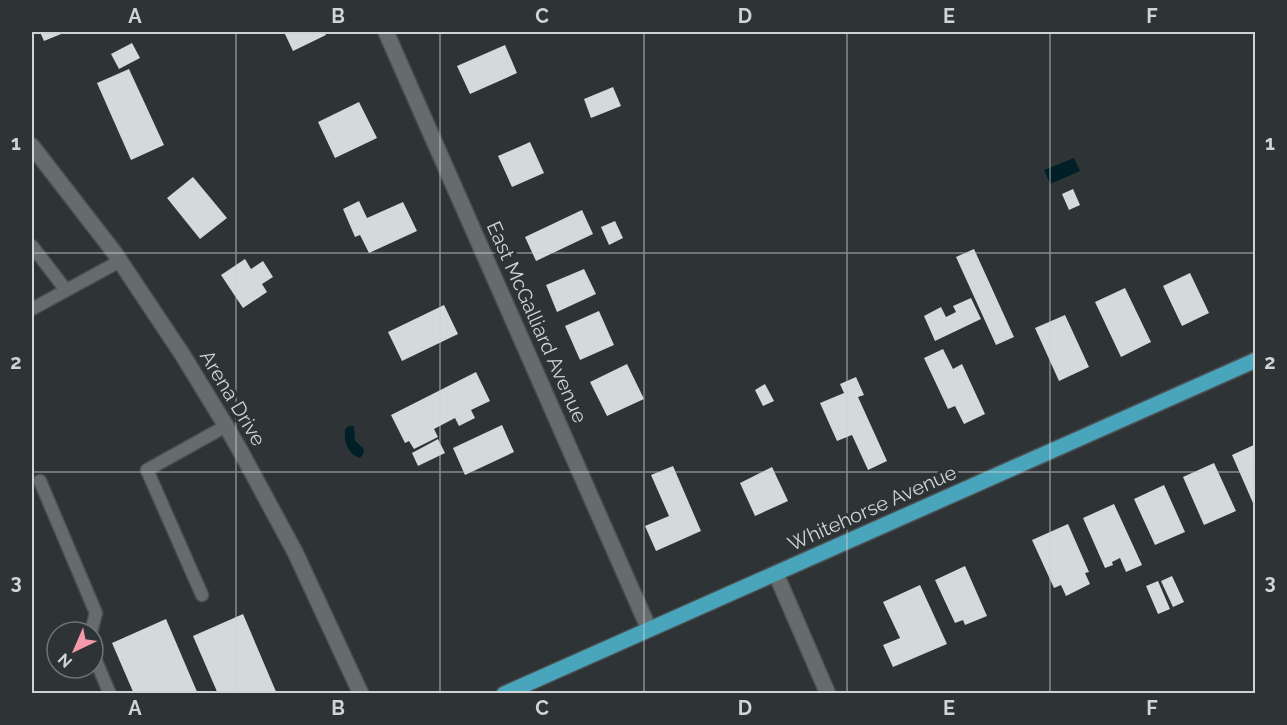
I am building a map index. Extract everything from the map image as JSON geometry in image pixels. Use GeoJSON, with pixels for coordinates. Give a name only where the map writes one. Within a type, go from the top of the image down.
{"type":"FeatureCollection","features":[{"type":"Feature","properties":{"kind":"main road","name":"Whitehorse Avenue"},"geometry":{"type":"LineString","coordinates":[[504,693],[1256,360]]}},
{"type":"Feature","properties":{"kind":"street","name":"East McGalliard Avenue"},"geometry":{"type":"LineString","coordinates":[[386,32],[650,629]]}},
{"type":"Feature","properties":{"kind":"street","name":"Arena Drive"},"geometry":{"type":"LineString","coordinates":[[32,146],[120,261],[182,354],[226,426],[295,552],[361,693]]}},
{"type":"Feature","properties":{"kind":"street"},"geometry":{"type":"LineString","coordinates":[[776,574],[828,693]]}},
{"type":"Feature","properties":{"kind":"lane"},"geometry":{"type":"LineString","coordinates":[[32,246],[66,290]]}},
{"type":"Feature","properties":{"kind":"lane"},"geometry":{"type":"LineString","coordinates":[[32,309],[120,261]]}},
{"type":"Feature","properties":{"kind":"lane"},"geometry":{"type":"LineString","coordinates":[[202,595],[147,470],[226,426]]}},
{"type":"Feature","properties":{"kind":"lane"},"geometry":{"type":"LineString","coordinates":[[40,481],[96,612],[94,620]]}},
{"type":"Feature","properties":{"kind":"water"},"geometry":{"type":"Polygon","coordinates":[[[1074,158],[1080,171],[1050,184],[1044,170],[1074,158]]]}},
{"type":"Feature","properties":{"kind":"water"},"geometry":{"type":"Polygon","coordinates":[[[354,426],[355,441],[363,448],[364,452],[359,458],[349,450],[346,442],[345,429],[354,426]]]}},
{"type":"Feature","properties":{"kind":"building"},"geometry":{"type":"Polygon","coordinates":[[[40,32],[66,32],[44,41],[40,32]]]}},
{"type":"Feature","properties":{"kind":"building"},"geometry":{"type":"Polygon","coordinates":[[[284,32],[324,32],[326,35],[293,51],[284,32]]]}},
{"type":"Feature","properties":{"kind":"building"},"geometry":{"type":"Polygon","coordinates":[[[132,43],[140,58],[119,69],[111,54],[132,43]]]}},
{"type":"Feature","properties":{"kind":"building"},"geometry":{"type":"Polygon","coordinates":[[[505,45],[517,73],[470,94],[457,66],[505,45]]]}},
{"type":"Feature","properties":{"kind":"building"},"geometry":{"type":"Polygon","coordinates":[[[129,69],[164,145],[131,160],[97,83],[129,69]]]}},
{"type":"Feature","properties":{"kind":"building"},"geometry":{"type":"Polygon","coordinates":[[[613,87],[621,106],[591,118],[584,99],[613,87]]]}},
{"type":"Feature","properties":{"kind":"building"},"geometry":{"type":"Polygon","coordinates":[[[359,102],[377,138],[335,158],[318,122],[359,102]]]}},
{"type":"Feature","properties":{"kind":"building"},"geometry":{"type":"Polygon","coordinates":[[[530,142],[544,173],[512,187],[498,156],[530,142]]]}},
{"type":"Feature","properties":{"kind":"building"},"geometry":{"type":"Polygon","coordinates":[[[193,177],[227,218],[200,239],[167,198],[193,177]]]}},
{"type":"Feature","properties":{"kind":"building"},"geometry":{"type":"Polygon","coordinates":[[[1073,189],[1080,205],[1069,210],[1062,194],[1073,189]]]}},
{"type":"Feature","properties":{"kind":"building"},"geometry":{"type":"Polygon","coordinates":[[[359,201],[367,218],[403,202],[417,231],[369,253],[360,235],[355,237],[343,209],[359,201]]]}},
{"type":"Feature","properties":{"kind":"building"},"geometry":{"type":"Polygon","coordinates":[[[582,210],[593,234],[536,261],[525,237],[582,210]]]}},
{"type":"Feature","properties":{"kind":"building"},"geometry":{"type":"Polygon","coordinates":[[[615,221],[623,238],[609,245],[601,227],[615,221]]]}},
{"type":"Feature","properties":{"kind":"building"},"geometry":{"type":"Polygon","coordinates":[[[974,249],[1014,337],[996,345],[956,257],[974,249]]]}},
{"type":"Feature","properties":{"kind":"building"},"geometry":{"type":"Polygon","coordinates":[[[245,259],[251,269],[263,261],[273,277],[262,284],[267,292],[243,308],[221,275],[245,259]]]}},
{"type":"Feature","properties":{"kind":"building"},"geometry":{"type":"Polygon","coordinates":[[[584,269],[596,294],[557,312],[546,285],[584,269]]]}},
{"type":"Feature","properties":{"kind":"building"},"geometry":{"type":"Polygon","coordinates":[[[1190,273],[1209,313],[1182,326],[1163,286],[1190,273]]]}},
{"type":"Feature","properties":{"kind":"building"},"geometry":{"type":"Polygon","coordinates":[[[1125,288],[1151,342],[1121,357],[1095,302],[1125,288]]]}},
{"type":"Feature","properties":{"kind":"building"},"geometry":{"type":"Polygon","coordinates":[[[971,298],[981,319],[935,341],[924,316],[941,307],[946,317],[956,312],[953,306],[971,298]]]}},
{"type":"Feature","properties":{"kind":"building"},"geometry":{"type":"Polygon","coordinates":[[[444,305],[458,334],[402,361],[388,332],[444,305]]]}},
{"type":"Feature","properties":{"kind":"building"},"geometry":{"type":"Polygon","coordinates":[[[599,311],[614,345],[580,360],[565,326],[599,311]]]}},
{"type":"Feature","properties":{"kind":"building"},"geometry":{"type":"Polygon","coordinates":[[[1065,315],[1089,367],[1059,381],[1035,328],[1065,315]]]}},
{"type":"Feature","properties":{"kind":"building"},"geometry":{"type":"Polygon","coordinates":[[[943,349],[953,369],[962,364],[985,414],[964,424],[955,406],[948,409],[924,358],[943,349]]]}},
{"type":"Feature","properties":{"kind":"building"},"geometry":{"type":"Polygon","coordinates":[[[627,364],[644,399],[607,416],[590,382],[627,364]]]}},
{"type":"Feature","properties":{"kind":"building"},"geometry":{"type":"Polygon","coordinates":[[[476,372],[490,401],[471,410],[475,418],[459,426],[455,418],[434,429],[438,437],[414,449],[409,441],[405,443],[391,415],[476,372]]]}},
{"type":"Feature","properties":{"kind":"building"},"geometry":{"type":"Polygon","coordinates":[[[856,377],[864,395],[858,397],[887,461],[868,470],[852,435],[837,441],[820,403],[844,393],[840,384],[856,377]]]}},
{"type":"Feature","properties":{"kind":"building"},"geometry":{"type":"Polygon","coordinates":[[[765,384],[774,401],[763,406],[755,390],[765,384]]]}},
{"type":"Feature","properties":{"kind":"building"},"geometry":{"type":"Polygon","coordinates":[[[502,425],[514,452],[465,475],[453,448],[502,425]]]}},
{"type":"Feature","properties":{"kind":"building"},"geometry":{"type":"Polygon","coordinates":[[[438,439],[445,453],[418,466],[412,453],[438,439]]]}},
{"type":"Feature","properties":{"kind":"building"},"geometry":{"type":"Polygon","coordinates":[[[1256,444],[1256,502],[1253,503],[1232,455],[1256,444]]]}},
{"type":"Feature","properties":{"kind":"building"},"geometry":{"type":"Polygon","coordinates":[[[1214,463],[1236,511],[1204,525],[1183,477],[1214,463]]]}},
{"type":"Feature","properties":{"kind":"building"},"geometry":{"type":"Polygon","coordinates":[[[673,466],[701,531],[656,551],[645,526],[669,516],[651,475],[673,466]]]}},
{"type":"Feature","properties":{"kind":"building"},"geometry":{"type":"Polygon","coordinates":[[[772,467],[788,501],[755,516],[740,483],[772,467]]]}},
{"type":"Feature","properties":{"kind":"building"},"geometry":{"type":"Polygon","coordinates":[[[1164,485],[1185,532],[1155,545],[1134,499],[1164,485]]]}},
{"type":"Feature","properties":{"kind":"building"},"geometry":{"type":"Polygon","coordinates":[[[1114,504],[1142,565],[1126,572],[1120,558],[1112,562],[1113,565],[1105,568],[1083,518],[1114,504]]]}},
{"type":"Feature","properties":{"kind":"building"},"geometry":{"type":"Polygon","coordinates":[[[1068,524],[1089,572],[1085,573],[1090,584],[1066,596],[1061,585],[1054,588],[1032,540],[1068,524]]]}},
{"type":"Feature","properties":{"kind":"building"},"geometry":{"type":"Polygon","coordinates":[[[965,566],[987,616],[965,625],[963,620],[955,623],[935,580],[965,566]]]}},
{"type":"Feature","properties":{"kind":"building"},"geometry":{"type":"Polygon","coordinates":[[[1172,576],[1184,602],[1173,607],[1161,581],[1172,576]]]}},
{"type":"Feature","properties":{"kind":"building"},"geometry":{"type":"Polygon","coordinates":[[[1158,581],[1170,609],[1158,614],[1146,586],[1158,581]]]}},
{"type":"Feature","properties":{"kind":"building"},"geometry":{"type":"Polygon","coordinates":[[[920,585],[947,644],[893,667],[883,645],[900,638],[883,602],[920,585]]]}},
{"type":"Feature","properties":{"kind":"building"},"geometry":{"type":"Polygon","coordinates":[[[243,614],[277,694],[218,694],[193,636],[243,614]]]}},
{"type":"Feature","properties":{"kind":"building"},"geometry":{"type":"Polygon","coordinates":[[[166,619],[198,694],[134,694],[112,643],[166,619]]]}}]}
